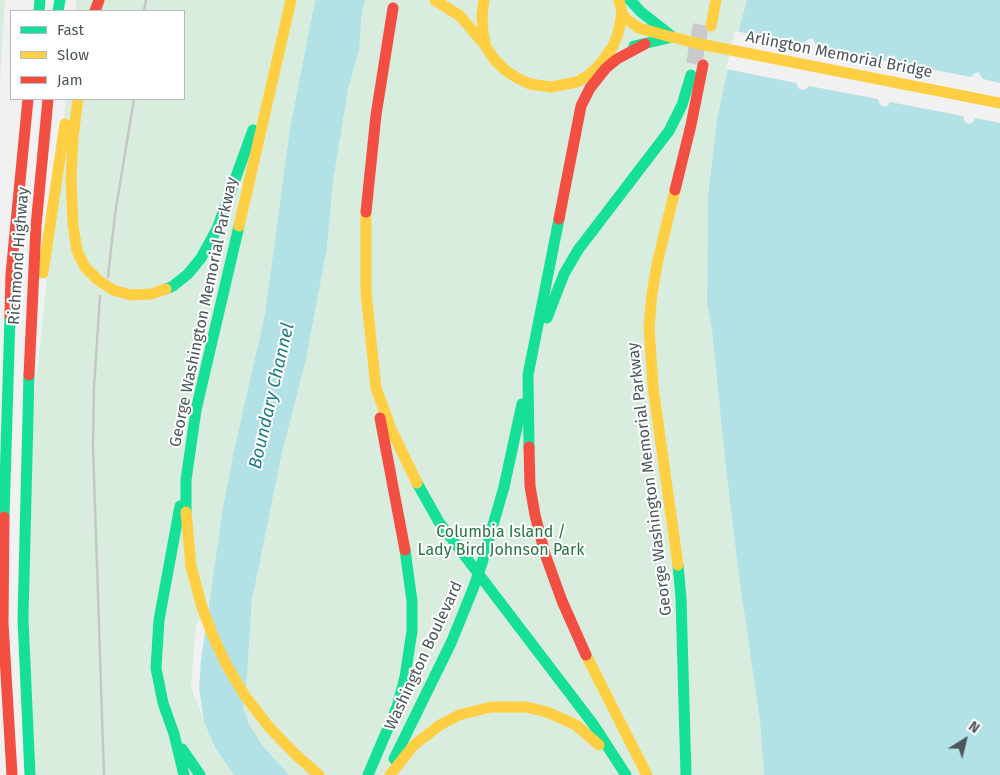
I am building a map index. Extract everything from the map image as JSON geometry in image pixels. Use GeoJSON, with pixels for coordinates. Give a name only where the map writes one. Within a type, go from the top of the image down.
{"type":"FeatureCollection","features":[{"type":"Feature","properties":{"kind":"main road","name":"George Washington Memorial Parkway"},"geometry":{"type":"LineString","coordinates":[[291,0],[276,72],[208,355],[192,435],[186,480],[188,547],[201,604],[226,664],[245,696],[269,727],[296,755],[319,775]]}},
{"type":"Feature","properties":{"kind":"main road"},"geometry":{"type":"LineString","coordinates":[[435,0],[460,16],[499,65],[510,74],[523,81],[551,87],[581,80]]}},
{"type":"Feature","properties":{"kind":"main road"},"geometry":{"type":"LineString","coordinates":[[484,0],[482,24],[486,47]]}},
{"type":"Feature","properties":{"kind":"main road"},"geometry":{"type":"LineString","coordinates":[[601,64],[616,40],[622,13],[619,0]]}},
{"type":"Feature","properties":{"kind":"main road"},"geometry":{"type":"LineString","coordinates":[[630,0],[641,12],[673,37]]}},
{"type":"Feature","properties":{"kind":"main road"},"geometry":{"type":"LineString","coordinates":[[704,1],[706,25],[716,0]]}},
{"type":"Feature","properties":{"kind":"main road"},"geometry":{"type":"LineString","coordinates":[[393,8],[376,115],[366,211],[366,292],[376,388],[391,429],[419,489],[438,522],[577,703],[626,775]]}},
{"type":"Feature","properties":{"kind":"main road","name":"Arlington Memorial Bridge"},"geometry":{"type":"LineString","coordinates":[[622,13],[626,19],[639,28],[695,43],[1000,103]]}},
{"type":"Feature","properties":{"kind":"main road","name":"Arlington Memorial Bridge"},"geometry":{"type":"LineString","coordinates":[[581,80],[590,75],[620,50],[673,37]]}},
{"type":"Feature","properties":{"kind":"main road"},"geometry":{"type":"LineString","coordinates":[[645,44],[611,63],[594,81],[581,106],[528,375],[530,481],[535,515],[545,554],[555,584],[580,643],[647,775]]}},
{"type":"Feature","properties":{"kind":"main road","name":"George Washington Memorial Parkway"},"geometry":{"type":"LineString","coordinates":[[532,352],[560,283],[578,250],[650,159],[673,123],[698,64],[691,125],[658,260],[652,293],[649,327],[653,386],[676,548],[681,598],[686,775]]}},
{"type":"Feature","properties":{"kind":"main road"},"geometry":{"type":"LineString","coordinates":[[78,100],[73,136],[71,179],[73,225],[77,251],[85,267],[105,286],[131,295],[151,294],[168,288],[181,280],[207,248],[217,229],[276,72]]}},
{"type":"Feature","properties":{"kind":"main road"},"geometry":{"type":"LineString","coordinates":[[575,132],[574,110],[581,80]]}},
{"type":"Feature","properties":{"kind":"main road","name":"Richmond Highway"},"geometry":{"type":"LineString","coordinates":[[12,775],[3,623],[5,470],[11,274],[28,100]]}},
{"type":"Feature","properties":{"kind":"main road","name":"Richmond Highway"},"geometry":{"type":"LineString","coordinates":[[30,775],[23,619],[28,391],[36,226],[48,100]]}},
{"type":"Feature","properties":{"kind":"main road"},"geometry":{"type":"LineString","coordinates":[[28,391],[53,198],[70,100]]}},
{"type":"Feature","properties":{"kind":"main road","name":"Washington Boulevard"},"geometry":{"type":"LineString","coordinates":[[388,775],[451,643],[482,563],[504,487],[528,375]]}},
{"type":"Feature","properties":{"kind":"main road","name":"Washington Boulevard"},"geometry":{"type":"LineString","coordinates":[[369,774],[388,730],[401,692],[411,646],[412,623],[409,569],[381,430],[376,388]]}},
{"type":"Feature","properties":{"kind":"main road"},"geometry":{"type":"LineString","coordinates":[[184,775],[158,680],[156,644],[165,582],[186,480]]}},
{"type":"Feature","properties":{"kind":"main road"},"geometry":{"type":"LineString","coordinates":[[388,775],[414,745],[440,725],[468,712],[503,706],[536,709],[567,721],[584,731],[620,764]]}},
{"type":"Feature","properties":{"kind":"main road"},"geometry":{"type":"LineString","coordinates":[[174,734],[200,775]]}},
{"type":"Feature","properties":{"kind":"green space"},"geometry":{"type":"Polygon","coordinates":[[[0,0],[5,0],[0,84],[0,0]]]}},
{"type":"Feature","properties":{"kind":"green space"},"geometry":{"type":"Polygon","coordinates":[[[76,0],[315,0],[290,128],[265,314],[223,508],[211,599],[196,626],[191,686],[215,750],[234,775],[30,775],[28,456],[66,100],[185,100],[185,10],[75,10],[76,0]]]}},
{"type":"Feature","properties":{"kind":"green space","name":"Columbia Island / Lady Bird Johnson Park"},"geometry":{"type":"Polygon","coordinates":[[[365,0],[747,0],[727,73],[717,119],[708,196],[707,302],[712,330],[738,569],[760,722],[764,775],[289,775],[262,745],[249,724],[243,707],[252,600],[282,453],[306,360],[327,248],[333,182],[348,89],[359,51],[362,12],[365,0]]]}},
{"type":"Feature","properties":{"kind":"water","name":"Boundary Channel"},"geometry":{"type":"Polygon","coordinates":[[[315,0],[365,0],[362,12],[359,51],[348,89],[333,182],[327,248],[306,360],[282,453],[252,600],[243,707],[249,724],[262,745],[289,775],[234,775],[216,750],[204,722],[199,688],[201,660],[223,508],[265,314],[290,128],[315,0]]]}},
{"type":"Feature","properties":{"kind":"water"},"geometry":{"type":"Polygon","coordinates":[[[747,0],[1000,0],[1000,775],[764,775],[760,722],[738,569],[712,330],[707,302],[708,196],[717,119],[727,73],[747,0]]]}},
{"type":"Feature","properties":{"kind":"pier"},"geometry":{"type":"Polygon","coordinates":[[[735,31],[805,45],[807,40],[812,38],[816,47],[887,61],[894,55],[898,63],[971,77],[978,72],[983,79],[1000,83],[1000,123],[975,118],[969,124],[964,121],[963,116],[890,102],[888,106],[884,107],[878,99],[809,86],[802,90],[798,88],[796,83],[726,69],[735,31]]]}},
{"type":"Feature","properties":{"kind":"tunnel"},"geometry":{"type":"LineString","coordinates":[[694,64],[701,24]]}},
{"type":"Feature","properties":{"kind":"railway"},"geometry":{"type":"LineString","coordinates":[[144,10],[146,0]]}},
{"type":"Feature","properties":{"kind":"railway"},"geometry":{"type":"LineString","coordinates":[[108,277],[115,214],[134,100]]}},
{"type":"Feature","properties":{"kind":"railway"},"geometry":{"type":"LineString","coordinates":[[100,296],[94,388],[93,446],[104,775]]}},
{"type":"Feature","properties":{"kind":"traffic: fast"},"geometry":{"type":"LineString","coordinates":[[39,10],[40,0]]}},
{"type":"Feature","properties":{"kind":"traffic: fast"},"geometry":{"type":"LineString","coordinates":[[58,10],[60,0]]}},
{"type":"Feature","properties":{"kind":"traffic: fast"},"geometry":{"type":"LineString","coordinates":[[630,0],[641,12],[673,37]]}},
{"type":"Feature","properties":{"kind":"traffic: fast"},"geometry":{"type":"LineString","coordinates":[[634,46],[673,37]]}},
{"type":"Feature","properties":{"kind":"traffic: fast"},"geometry":{"type":"LineString","coordinates":[[547,318],[564,274],[578,250],[669,131],[682,105],[691,75]]}},
{"type":"Feature","properties":{"kind":"traffic: fast"},"geometry":{"type":"LineString","coordinates":[[166,289],[188,274],[201,258],[217,229],[253,130]]}},
{"type":"Feature","properties":{"kind":"traffic: fast"},"geometry":{"type":"LineString","coordinates":[[529,447],[528,375],[559,219]]}},
{"type":"Feature","properties":{"kind":"traffic: fast"},"geometry":{"type":"LineString","coordinates":[[186,512],[186,480],[196,410],[239,226]]}},
{"type":"Feature","properties":{"kind":"traffic: fast"},"geometry":{"type":"LineString","coordinates":[[4,517],[10,316]]}},
{"type":"Feature","properties":{"kind":"traffic: fast"},"geometry":{"type":"LineString","coordinates":[[29,375],[23,619],[30,775]]}},
{"type":"Feature","properties":{"kind":"traffic: fast"},"geometry":{"type":"LineString","coordinates":[[482,563],[504,487],[522,404]]}},
{"type":"Feature","properties":{"kind":"traffic: fast"},"geometry":{"type":"LineString","coordinates":[[417,483],[439,522],[593,724],[626,775]]}},
{"type":"Feature","properties":{"kind":"traffic: fast"},"geometry":{"type":"LineString","coordinates":[[180,506],[159,620],[156,668],[163,703],[174,734],[184,775]]}},
{"type":"Feature","properties":{"kind":"traffic: fast"},"geometry":{"type":"LineString","coordinates":[[368,775],[397,707],[405,677],[412,631],[412,601],[405,550]]}},
{"type":"Feature","properties":{"kind":"traffic: fast"},"geometry":{"type":"LineString","coordinates":[[473,589],[482,563]]}},
{"type":"Feature","properties":{"kind":"traffic: fast"},"geometry":{"type":"LineString","coordinates":[[678,565],[681,598],[686,775]]}},
{"type":"Feature","properties":{"kind":"traffic: fast"},"geometry":{"type":"LineString","coordinates":[[394,759],[451,643],[473,589]]}},
{"type":"Feature","properties":{"kind":"traffic: fast"},"geometry":{"type":"LineString","coordinates":[[182,749],[200,775]]}},
{"type":"Feature","properties":{"kind":"traffic: slow"},"geometry":{"type":"LineString","coordinates":[[239,226],[291,0]]}},
{"type":"Feature","properties":{"kind":"traffic: slow"},"geometry":{"type":"LineString","coordinates":[[435,0],[460,16],[484,44]]}},
{"type":"Feature","properties":{"kind":"traffic: slow"},"geometry":{"type":"LineString","coordinates":[[484,0],[483,32],[486,47],[495,60],[517,78],[530,84],[551,87],[577,82],[589,75],[601,63],[613,46],[618,34],[622,13],[619,0]]}},
{"type":"Feature","properties":{"kind":"traffic: slow"},"geometry":{"type":"LineString","coordinates":[[711,26],[716,0]]}},
{"type":"Feature","properties":{"kind":"traffic: slow"},"geometry":{"type":"LineString","coordinates":[[622,13],[626,19],[639,28],[671,37]]}},
{"type":"Feature","properties":{"kind":"traffic: slow"},"geometry":{"type":"LineString","coordinates":[[673,37],[695,43],[1000,103]]}},
{"type":"Feature","properties":{"kind":"traffic: slow"},"geometry":{"type":"LineString","coordinates":[[78,100],[73,137],[71,179],[73,225],[77,251],[85,267],[98,280],[113,290],[131,295],[151,294],[166,289]]}},
{"type":"Feature","properties":{"kind":"traffic: slow"},"geometry":{"type":"LineString","coordinates":[[43,273],[65,124]]}},
{"type":"Feature","properties":{"kind":"traffic: slow"},"geometry":{"type":"LineString","coordinates":[[675,190],[658,260],[652,293],[649,327],[653,387],[678,565]]}},
{"type":"Feature","properties":{"kind":"traffic: slow"},"geometry":{"type":"LineString","coordinates":[[366,212],[366,292],[376,388],[391,429],[417,483]]}},
{"type":"Feature","properties":{"kind":"traffic: slow"},"geometry":{"type":"LineString","coordinates":[[186,512],[191,566],[201,604],[226,664],[245,696],[269,727],[296,755],[319,775]]}},
{"type":"Feature","properties":{"kind":"traffic: slow"},"geometry":{"type":"LineString","coordinates":[[586,655],[647,775]]}},
{"type":"Feature","properties":{"kind":"traffic: slow"},"geometry":{"type":"LineString","coordinates":[[390,775],[414,745],[440,725],[459,715],[491,707],[526,707],[547,712],[576,725],[599,745]]}},
{"type":"Feature","properties":{"kind":"traffic: jam"},"geometry":{"type":"LineString","coordinates":[[95,10],[99,0]]}},
{"type":"Feature","properties":{"kind":"traffic: jam"},"geometry":{"type":"LineString","coordinates":[[366,212],[376,115],[393,8]]}},
{"type":"Feature","properties":{"kind":"traffic: jam"},"geometry":{"type":"LineString","coordinates":[[559,219],[581,106],[590,88],[606,68],[617,59],[645,44]]}},
{"type":"Feature","properties":{"kind":"traffic: jam"},"geometry":{"type":"LineString","coordinates":[[675,190],[703,65]]}},
{"type":"Feature","properties":{"kind":"traffic: jam"},"geometry":{"type":"LineString","coordinates":[[10,316],[11,274],[28,100]]}},
{"type":"Feature","properties":{"kind":"traffic: jam"},"geometry":{"type":"LineString","coordinates":[[29,375],[36,226],[48,100]]}},
{"type":"Feature","properties":{"kind":"traffic: jam"},"geometry":{"type":"LineString","coordinates":[[380,418],[405,550]]}},
{"type":"Feature","properties":{"kind":"traffic: jam"},"geometry":{"type":"LineString","coordinates":[[529,447],[530,486],[545,554],[562,601],[586,655]]}},
{"type":"Feature","properties":{"kind":"traffic: jam"},"geometry":{"type":"LineString","coordinates":[[4,517],[3,623],[12,775]]}}]}
